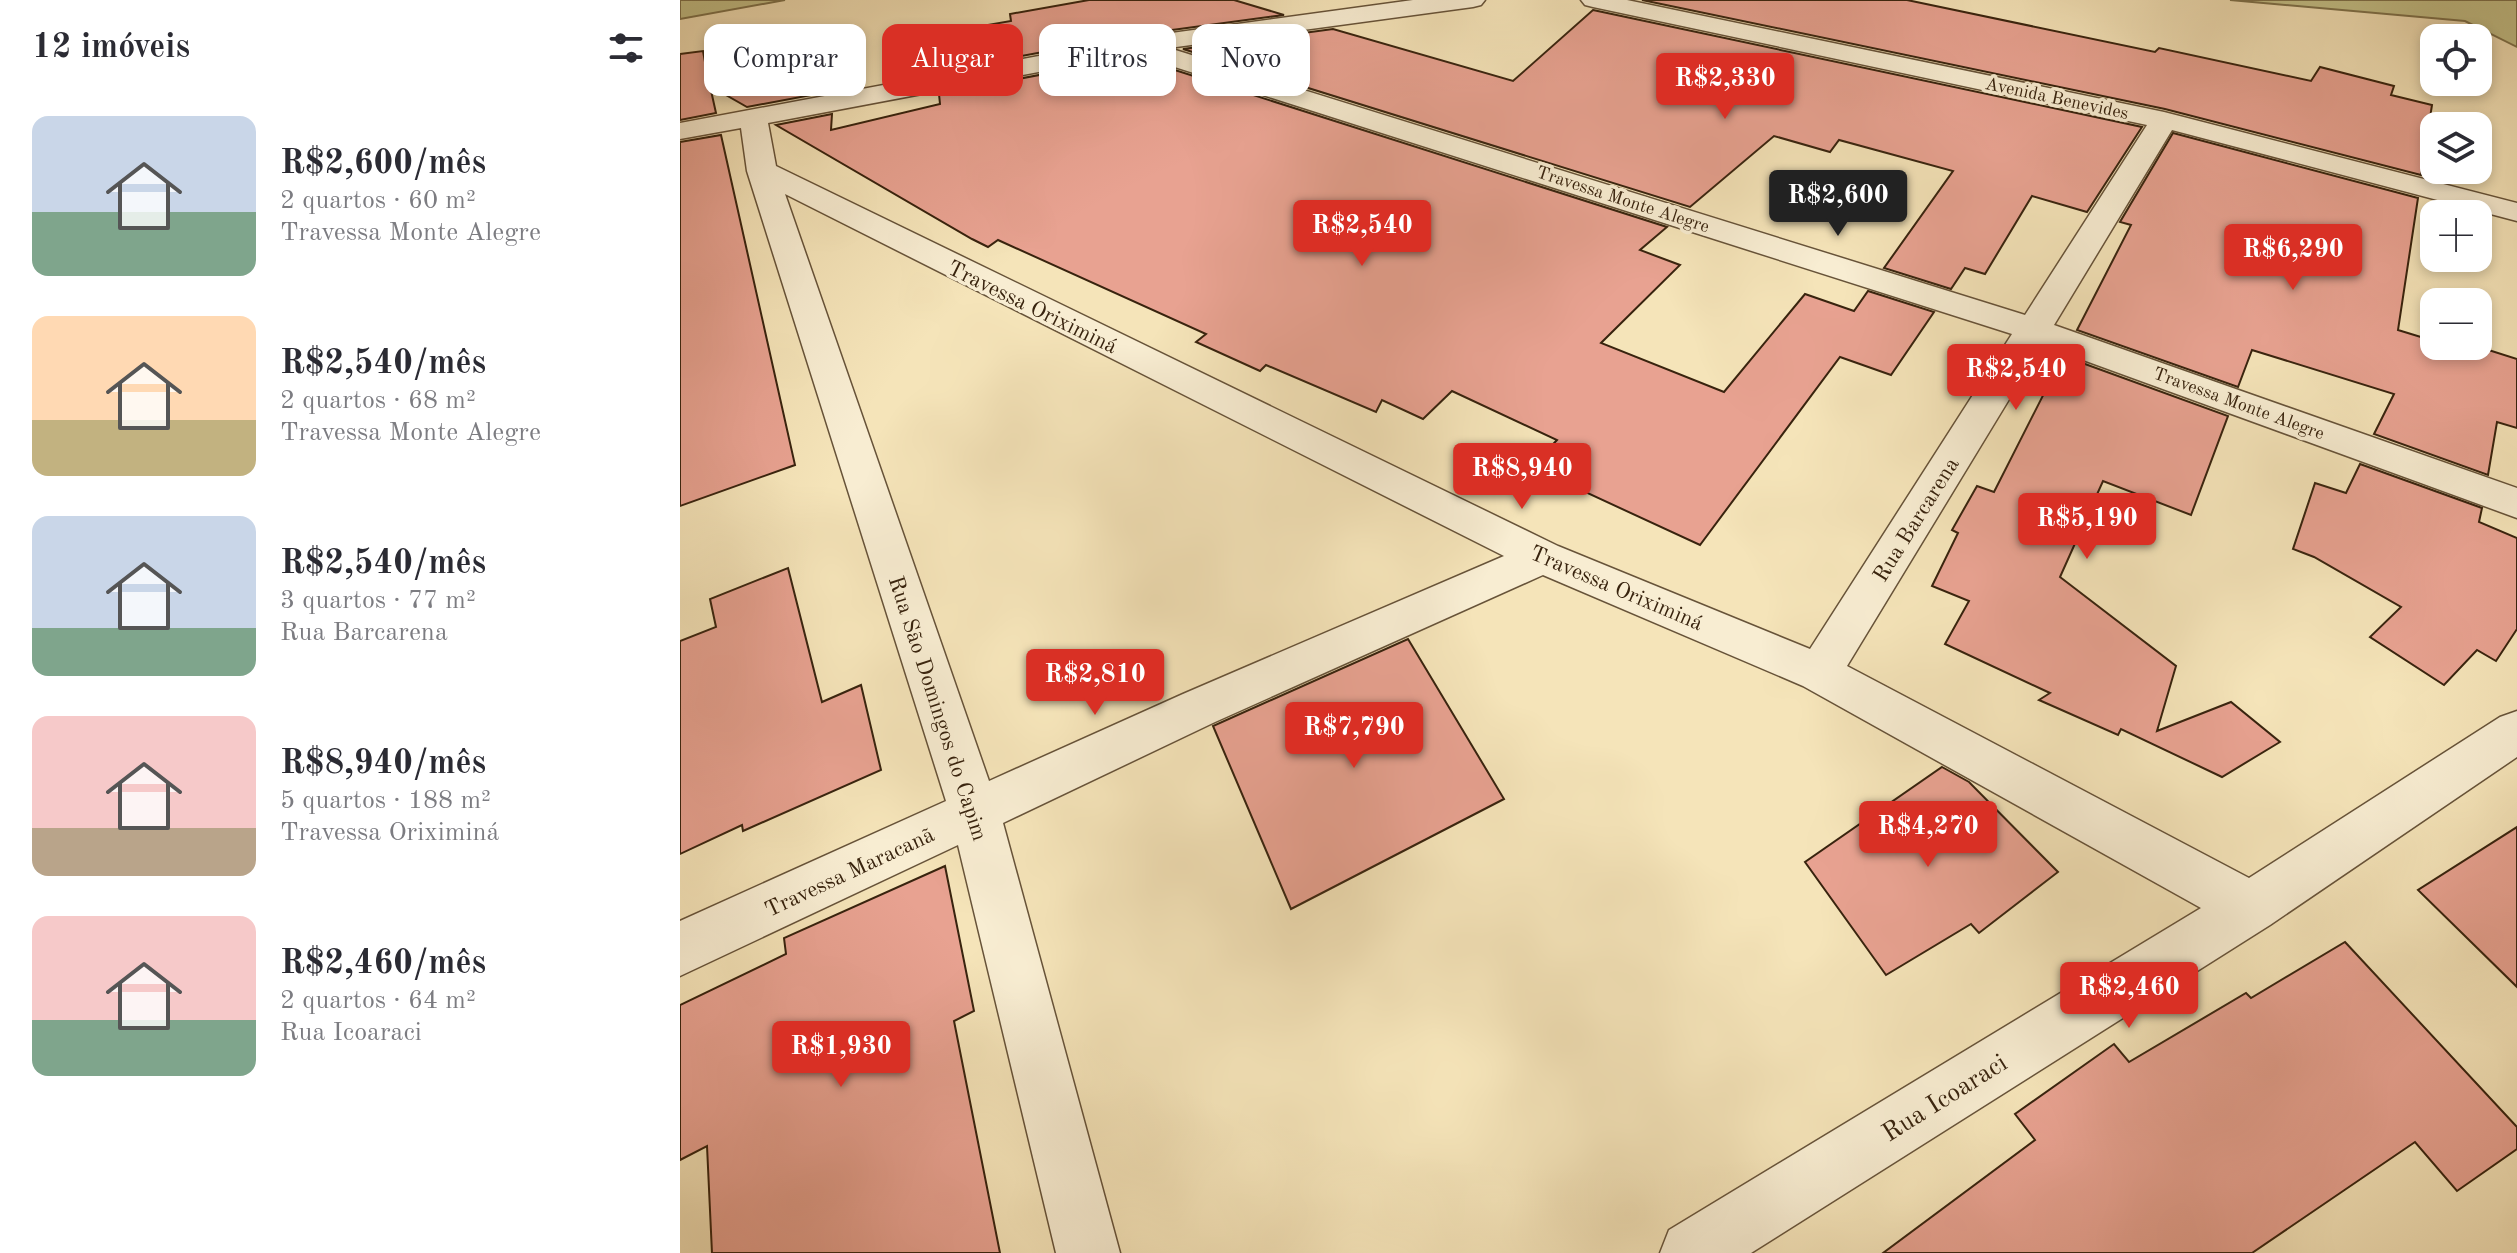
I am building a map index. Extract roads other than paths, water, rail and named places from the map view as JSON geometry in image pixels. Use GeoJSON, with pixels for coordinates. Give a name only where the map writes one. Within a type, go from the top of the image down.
{"type":"FeatureCollection","features":[{"type":"Feature","properties":{"kind":"street"},"geometry":{"type":"LineString","coordinates":[[1176,40],[1473,0]]}},
{"type":"Feature","properties":{"kind":"street","name":"Avenida Benevides"},"geometry":{"type":"LineString","coordinates":[[1593,0],[2164,120],[2517,212]]}},
{"type":"Feature","properties":{"kind":"street","name":"Travessa Monte Alegre"},"geometry":{"type":"LineString","coordinates":[[1176,59],[2032,329],[2517,503]]}},
{"type":"Feature","properties":{"kind":"street"},"geometry":{"type":"LineString","coordinates":[[680,131],[1039,64]]}},
{"type":"Feature","properties":{"kind":"street","name":"Rua São Domingos do Capim"},"geometry":{"type":"LineString","coordinates":[[753,118],[762,171],[975,812],[1088,1253]]}},
{"type":"Feature","properties":{"kind":"street","name":"Rua Barcarena"},"geometry":{"type":"LineString","coordinates":[[1819,673],[2164,120]]}},
{"type":"Feature","properties":{"kind":"street","name":"Travessa Oriximiná"},"geometry":{"type":"LineString","coordinates":[[762,171],[1543,557],[1819,673],[2251,907]]}},
{"type":"Feature","properties":{"kind":"street","name":"Travessa Maracanã"},"geometry":{"type":"LineString","coordinates":[[680,949],[1199,708],[1543,557]]}},
{"type":"Feature","properties":{"kind":"street","name":"Rua Icoaraci"},"geometry":{"type":"LineString","coordinates":[[1692,1253],[2251,907],[2517,731]]}}]}
